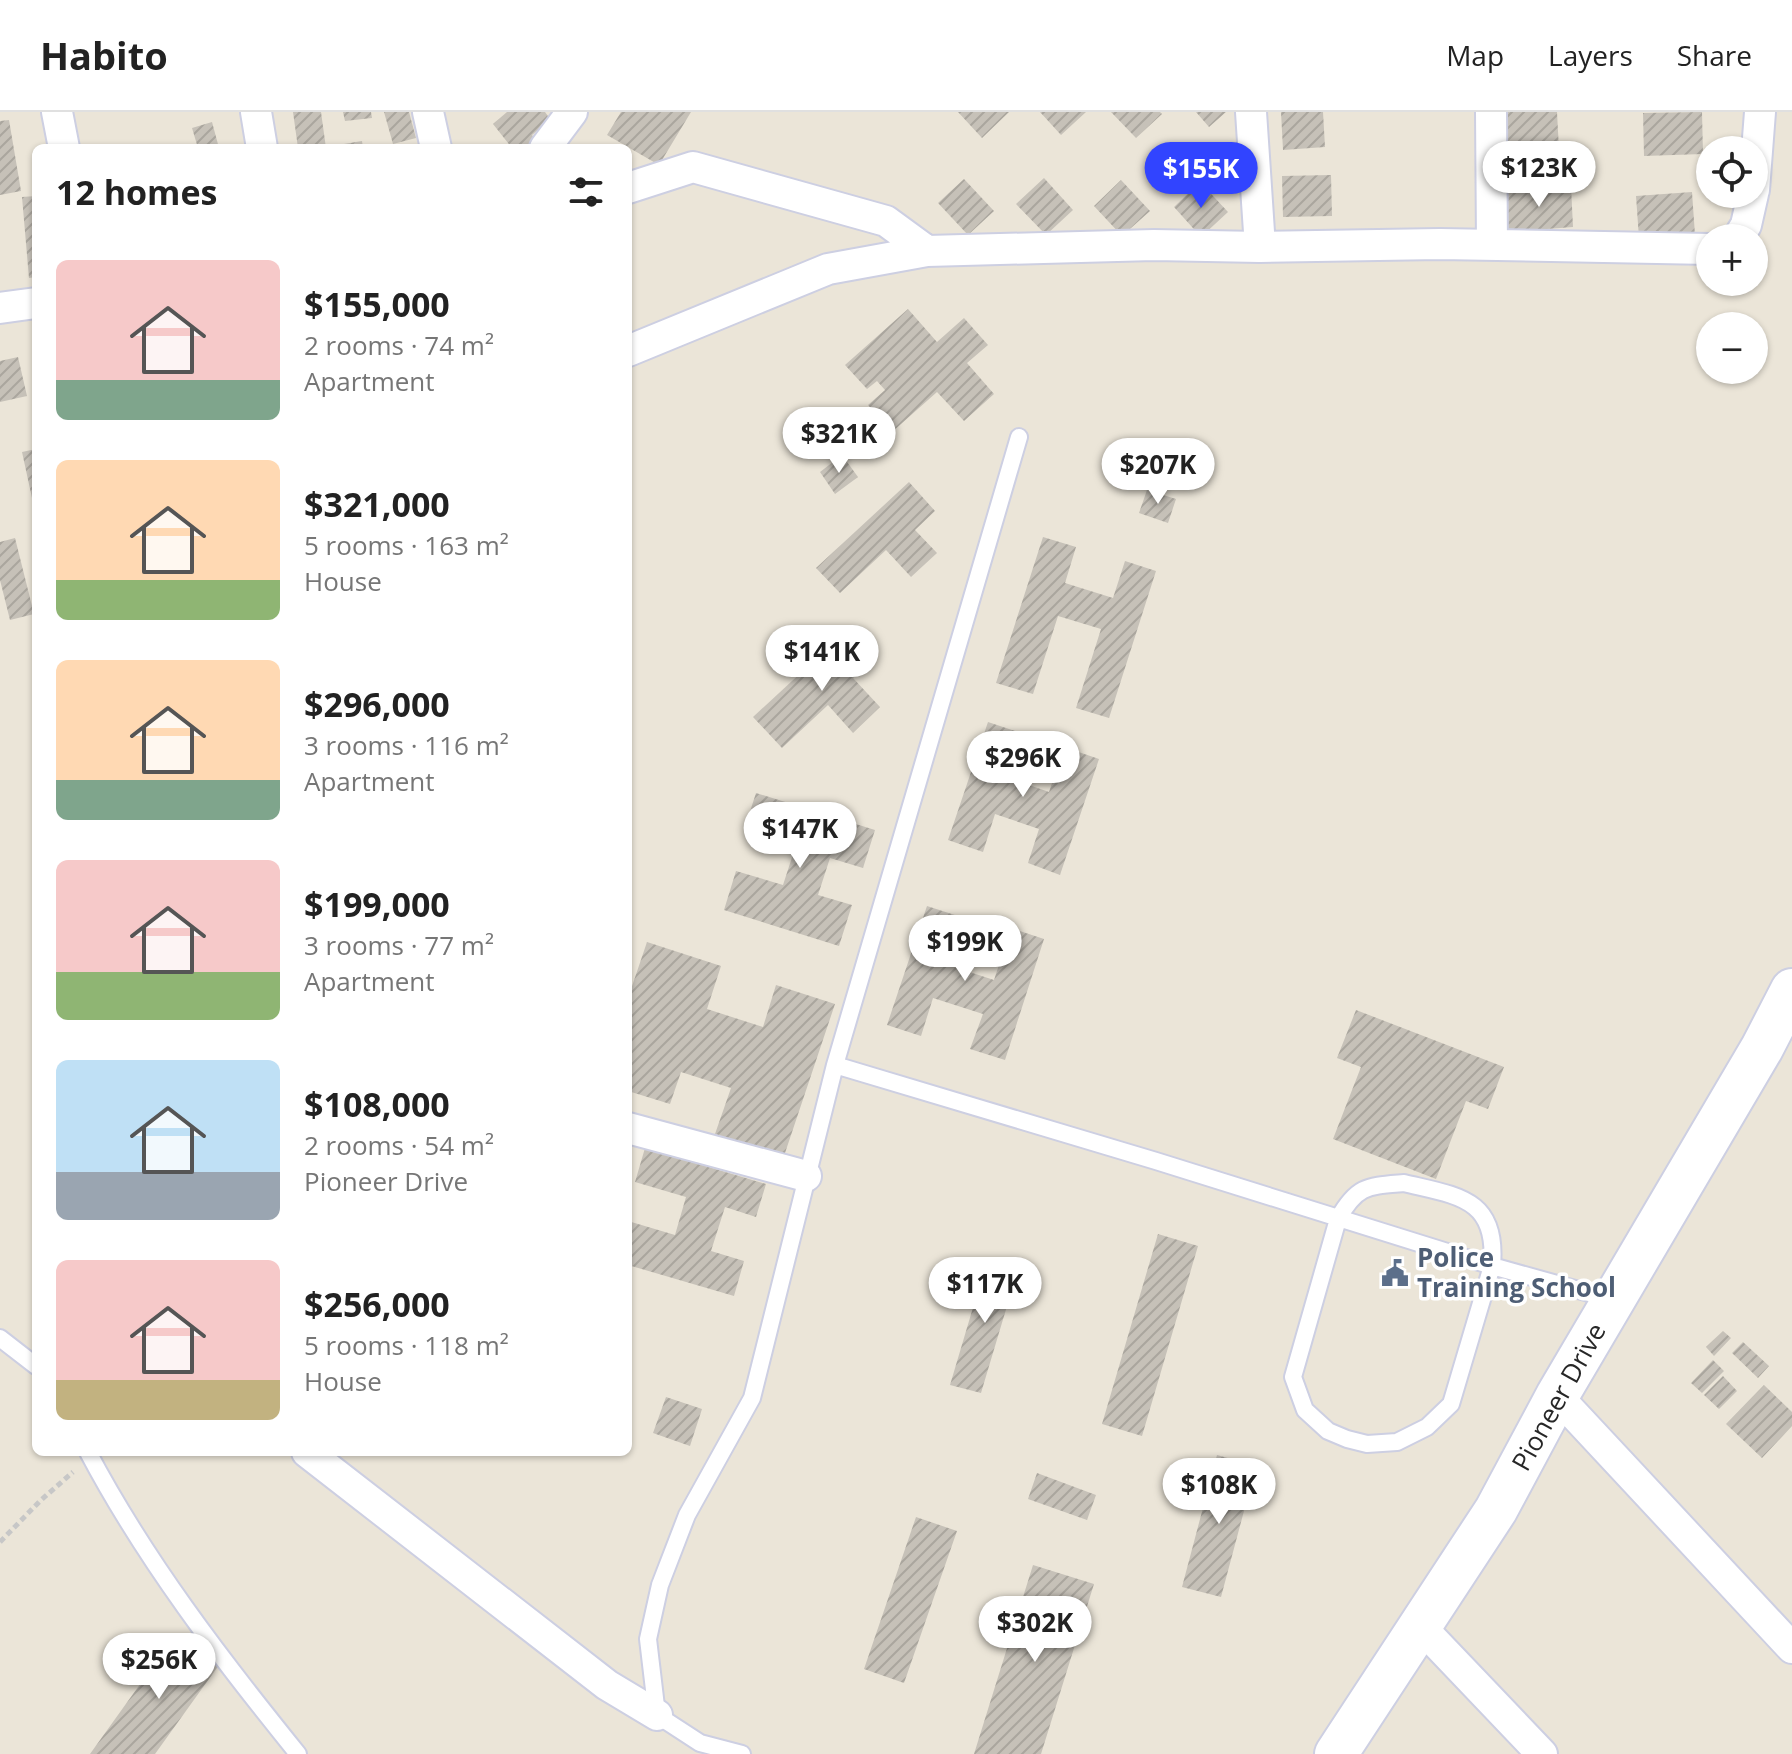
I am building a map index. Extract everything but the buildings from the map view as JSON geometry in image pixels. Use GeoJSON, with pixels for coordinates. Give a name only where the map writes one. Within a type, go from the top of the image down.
{"type":"FeatureCollection","features":[{"type":"Feature","properties":{"kind":"street"},"geometry":{"type":"LineString","coordinates":[[57,112],[63,144]]}},
{"type":"Feature","properties":{"kind":"street"},"geometry":{"type":"LineString","coordinates":[[256,112],[261,144]]}},
{"type":"Feature","properties":{"kind":"street"},"geometry":{"type":"LineString","coordinates":[[428,112],[435,144]]}},
{"type":"Feature","properties":{"kind":"street"},"geometry":{"type":"LineString","coordinates":[[548,144],[572,112]]}},
{"type":"Feature","properties":{"kind":"street"},"geometry":{"type":"LineString","coordinates":[[1251,112],[1260,247]]}},
{"type":"Feature","properties":{"kind":"street"},"geometry":{"type":"LineString","coordinates":[[1491,112],[1492,245]]}},
{"type":"Feature","properties":{"kind":"street"},"geometry":{"type":"LineString","coordinates":[[1758,136],[1760,112]]}},
{"type":"Feature","properties":{"kind":"street"},"geometry":{"type":"LineString","coordinates":[[632,187],[693,167],[886,221],[927,251]]}},
{"type":"Feature","properties":{"kind":"street"},"geometry":{"type":"LineString","coordinates":[[632,349],[828,269],[927,251],[1154,245],[1696,249]]}},
{"type":"Feature","properties":{"kind":"street"},"geometry":{"type":"LineString","coordinates":[[0,308],[32,304]]}},
{"type":"Feature","properties":{"kind":"street","name":"Pioneer Drive"},"geometry":{"type":"LineString","coordinates":[[1336,1754],[1496,1510],[1557,1396],[1762,1048],[1792,990]]}},
{"type":"Feature","properties":{"kind":"street"},"geometry":{"type":"LineString","coordinates":[[632,1129],[806,1176]]}},
{"type":"Feature","properties":{"kind":"street"},"geometry":{"type":"LineString","coordinates":[[1557,1396],[1792,1648]]}},
{"type":"Feature","properties":{"kind":"street"},"geometry":{"type":"LineString","coordinates":[[312,1456],[607,1685],[657,1715]]}},
{"type":"Feature","properties":{"kind":"street"},"geometry":{"type":"LineString","coordinates":[[1419,1625],[1542,1754]]}},
{"type":"Feature","properties":{"kind":"lane"},"geometry":{"type":"LineString","coordinates":[[742,1754],[700,1743],[657,1715],[648,1639],[660,1585],[687,1515],[752,1398],[835,1065],[1019,437]]}},
{"type":"Feature","properties":{"kind":"lane"},"geometry":{"type":"LineString","coordinates":[[835,1065],[1492,1266],[1614,1300]]}},
{"type":"Feature","properties":{"kind":"lane"},"geometry":{"type":"LineString","coordinates":[[1404,1183],[1470,1201],[1488,1223],[1494,1246],[1492,1266],[1451,1404],[1427,1427],[1397,1442],[1367,1444],[1328,1431],[1305,1410],[1293,1377],[1338,1219],[1350,1197],[1367,1186],[1404,1183]]}},
{"type":"Feature","properties":{"kind":"lane"},"geometry":{"type":"LineString","coordinates":[[0,1338],[32,1363]]}},
{"type":"Feature","properties":{"kind":"lane"},"geometry":{"type":"LineString","coordinates":[[84,1457],[228,1667],[298,1754]]}},
{"type":"Feature","properties":{"kind":"path"},"geometry":{"type":"LineString","coordinates":[[0,1542],[72,1474],[84,1457]]}},
{"type":"Feature","properties":{"kind":"place","name":"Police Training School"},"geometry":{"type":"Point","coordinates":[1395,1273]}}]}
